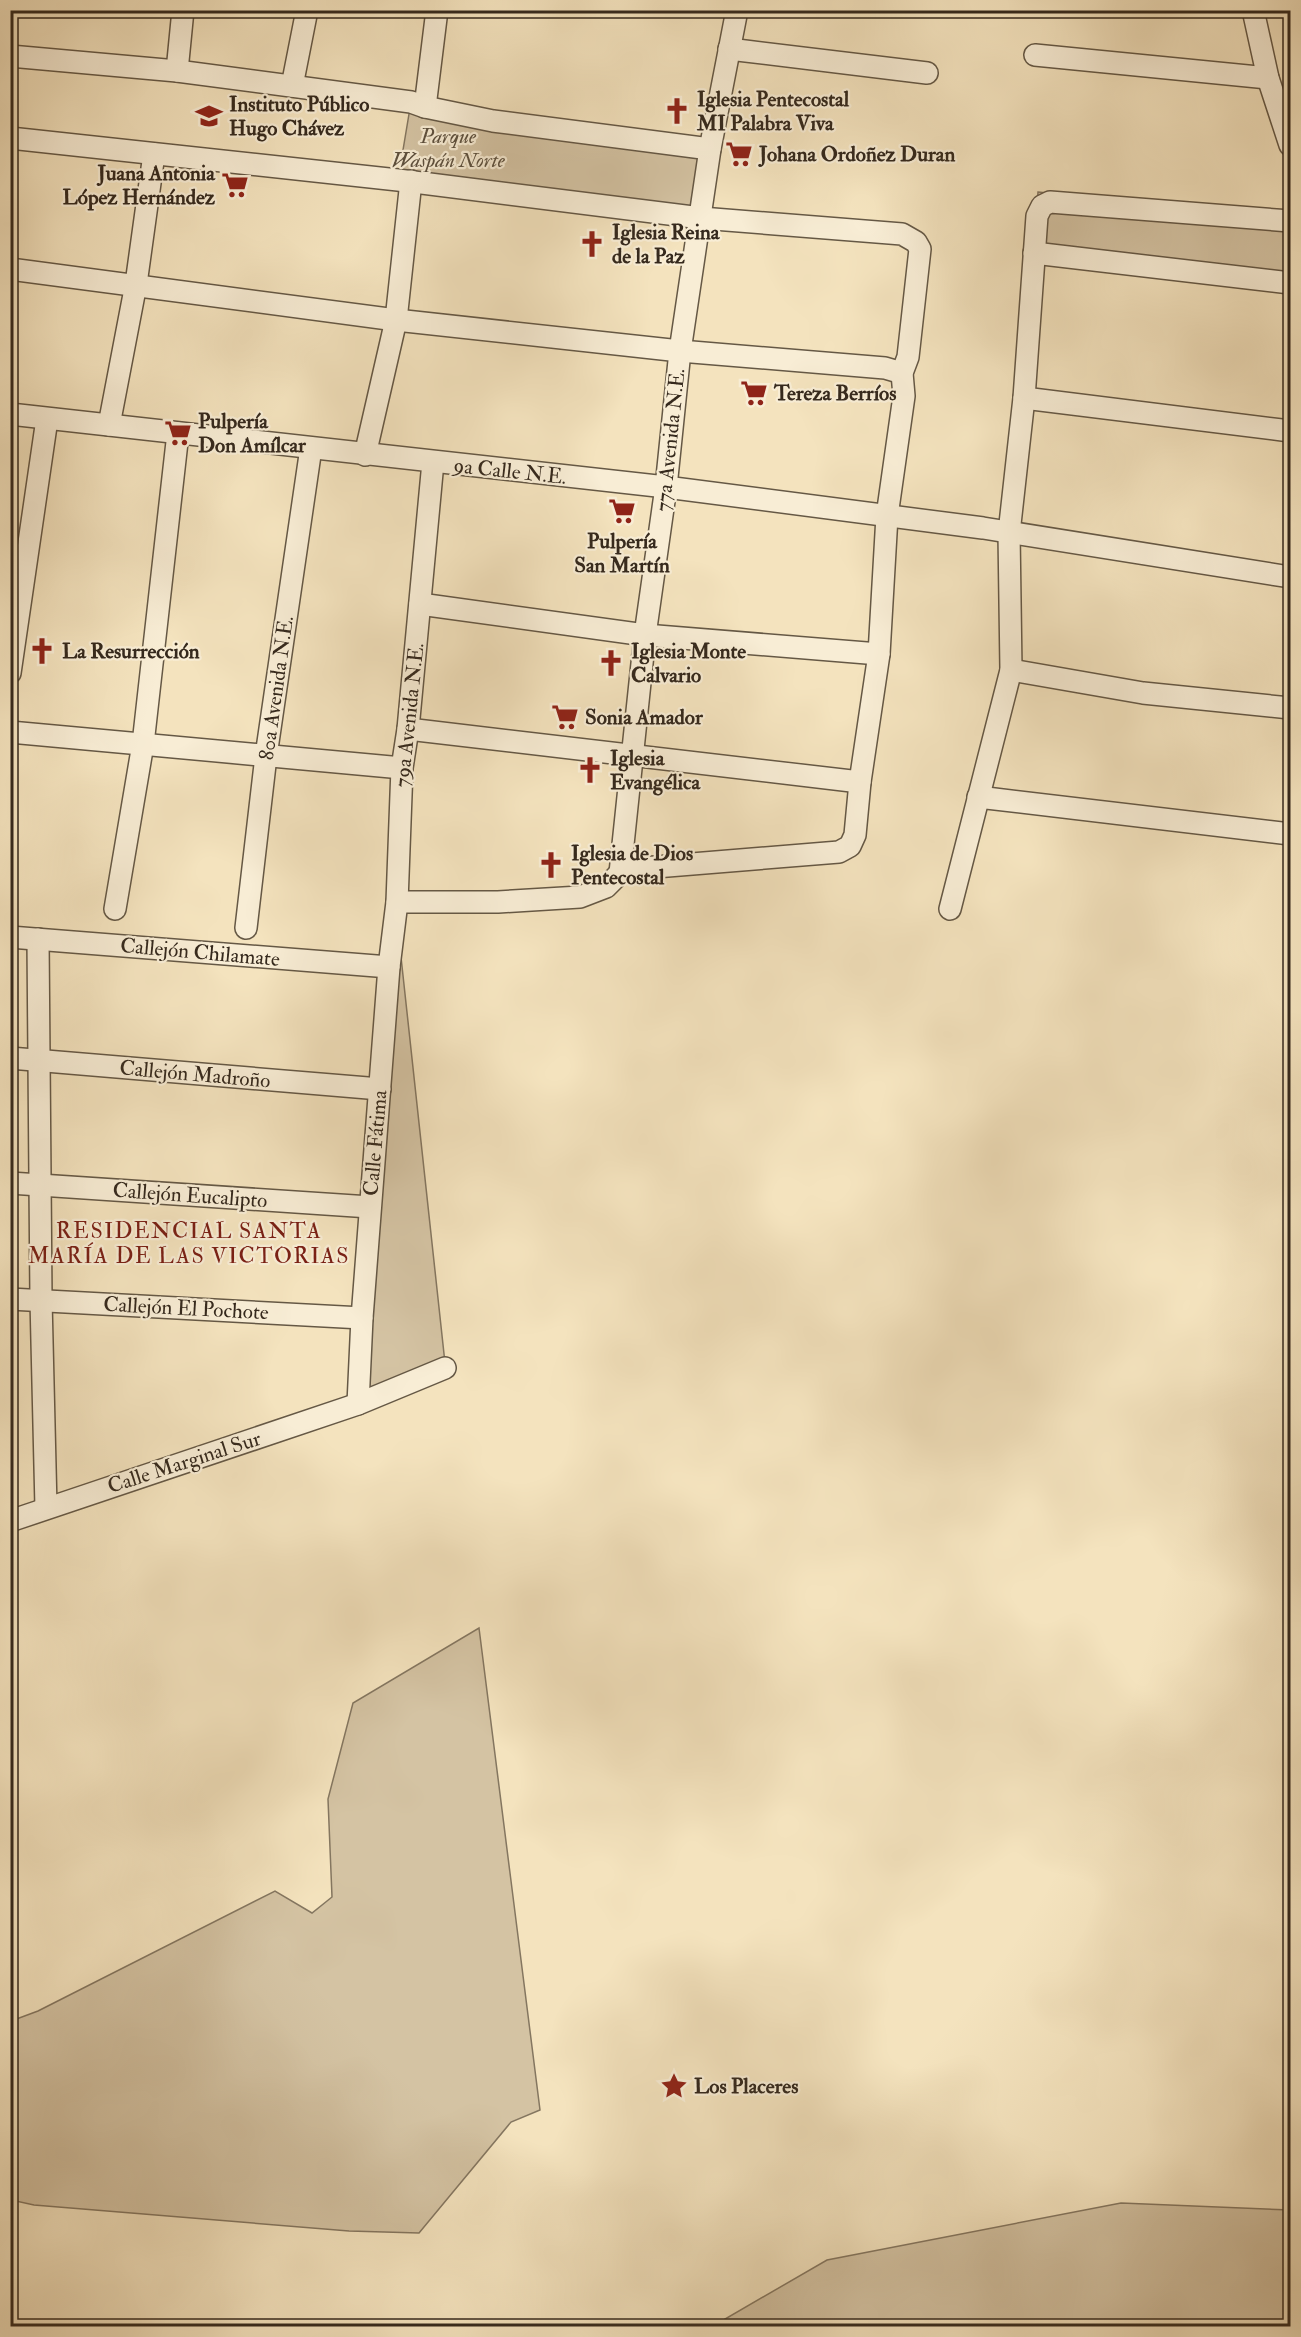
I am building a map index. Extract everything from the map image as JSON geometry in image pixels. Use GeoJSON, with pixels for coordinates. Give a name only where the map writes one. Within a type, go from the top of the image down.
{"type":"FeatureCollection","features":[{"type":"Feature","properties":{"kind":"street"},"geometry":{"type":"LineString","coordinates":[[177,71],[183,10]]}},
{"type":"Feature","properties":{"kind":"street"},"geometry":{"type":"LineString","coordinates":[[292,86],[307,10]]}},
{"type":"Feature","properties":{"kind":"street"},"geometry":{"type":"LineString","coordinates":[[425,107],[437,10]]}},
{"type":"Feature","properties":{"kind":"street","name":"77a Avenida N.E."},"geometry":{"type":"LineString","coordinates":[[621,873],[645,635],[666,487],[680,351],[710,149],[737,10]]}},
{"type":"Feature","properties":{"kind":"street"},"geometry":{"type":"LineString","coordinates":[[1253,10],[1268,78],[1290,145]]}},
{"type":"Feature","properties":{"kind":"street"},"geometry":{"type":"LineString","coordinates":[[729,49],[927,73]]}},
{"type":"Feature","properties":{"kind":"street"},"geometry":{"type":"LineString","coordinates":[[1035,54],[1268,78]]}},
{"type":"Feature","properties":{"kind":"street"},"geometry":{"type":"LineString","coordinates":[[10,56],[177,71],[292,86],[411,102],[493,122],[710,149]]}},
{"type":"Feature","properties":{"kind":"street"},"geometry":{"type":"LineString","coordinates":[[10,138],[411,181],[701,218],[902,234],[916,242],[920,249],[908,357],[902,373],[904,396],[887,516],[879,654],[860,782],[855,835],[849,846],[839,852],[643,868],[621,873],[606,887],[580,897],[498,902],[397,902]]}},
{"type":"Feature","properties":{"kind":"street"},"geometry":{"type":"LineString","coordinates":[[109,425],[136,284],[154,154]]}},
{"type":"Feature","properties":{"kind":"street"},"geometry":{"type":"LineString","coordinates":[[365,455],[396,320],[411,181]]}},
{"type":"Feature","properties":{"kind":"street"},"geometry":{"type":"LineString","coordinates":[[950,909],[1011,670],[1010,533],[1024,398],[1037,216],[1042,206],[1050,202],[1290,221]]}},
{"type":"Feature","properties":{"kind":"street"},"geometry":{"type":"LineString","coordinates":[[1034,253],[1290,283]]}},
{"type":"Feature","properties":{"kind":"street"},"geometry":{"type":"LineString","coordinates":[[10,269],[396,320],[680,351],[885,368],[902,373]]}},
{"type":"Feature","properties":{"kind":"street"},"geometry":{"type":"LineString","coordinates":[[1024,398],[1290,431]]}},
{"type":"Feature","properties":{"kind":"street","name":"9a Calle N.E."},"geometry":{"type":"LineString","coordinates":[[10,414],[666,487],[983,528],[1290,577]]}},
{"type":"Feature","properties":{"kind":"street"},"geometry":{"type":"LineString","coordinates":[[10,673],[47,419]]}},
{"type":"Feature","properties":{"kind":"street"},"geometry":{"type":"LineString","coordinates":[[115,909],[143,744],[178,434]]}},
{"type":"Feature","properties":{"kind":"street","name":"80a Avenida N.E."},"geometry":{"type":"LineString","coordinates":[[246,928],[266,756],[311,448]]}},
{"type":"Feature","properties":{"kind":"street","name":"79a Avenida N.E."},"geometry":{"type":"LineString","coordinates":[[389,967],[397,902],[402,768],[408,729],[433,462]]}},
{"type":"Feature","properties":{"kind":"street"},"geometry":{"type":"LineString","coordinates":[[420,604],[645,635],[879,654]]}},
{"type":"Feature","properties":{"kind":"street"},"geometry":{"type":"LineString","coordinates":[[1011,670],[1143,693],[1290,708]]}},
{"type":"Feature","properties":{"kind":"street"},"geometry":{"type":"LineString","coordinates":[[408,729],[860,782]]}},
{"type":"Feature","properties":{"kind":"street"},"geometry":{"type":"LineString","coordinates":[[10,732],[402,768]]}},
{"type":"Feature","properties":{"kind":"street"},"geometry":{"type":"LineString","coordinates":[[978,797],[1290,834]]}},
{"type":"Feature","properties":{"kind":"street","name":"Callejón Chilamate"},"geometry":{"type":"LineString","coordinates":[[10,936],[389,967]]}},
{"type":"Feature","properties":{"kind":"street"},"geometry":{"type":"LineString","coordinates":[[38,939],[41,1300],[46,1508]]}},
{"type":"Feature","properties":{"kind":"street","name":"Calle Fátima"},"geometry":{"type":"LineString","coordinates":[[358,1404],[362,1318],[389,967]]}},
{"type":"Feature","properties":{"kind":"street","name":"Callejón Madroño"},"geometry":{"type":"LineString","coordinates":[[10,1058],[380,1089]]}},
{"type":"Feature","properties":{"kind":"street","name":"Callejón Eucalipto"},"geometry":{"type":"LineString","coordinates":[[10,1183],[370,1207]]}},
{"type":"Feature","properties":{"kind":"street","name":"Callejón El Pochote"},"geometry":{"type":"LineString","coordinates":[[10,1299],[362,1318]]}},
{"type":"Feature","properties":{"kind":"street","name":"Calle Marginal Sur"},"geometry":{"type":"LineString","coordinates":[[10,1521],[358,1404],[445,1368]]}},
{"type":"Feature","properties":{"kind":"green space","name":"Parque Waspán Norte"},"geometry":{"type":"Polygon","coordinates":[[[411,102],[710,149],[702,212],[398,180],[411,102]]]}},
{"type":"Feature","properties":{"kind":"green space"},"geometry":{"type":"Polygon","coordinates":[[[1038,192],[1284,218],[1290,235],[1290,292],[1034,258],[1038,192]]]}},
{"type":"Feature","properties":{"kind":"green space"},"geometry":{"type":"Polygon","coordinates":[[[401,957],[445,1363],[359,1397],[390,963],[401,957]]]}},
{"type":"Feature","properties":{"kind":"green space"},"geometry":{"type":"Polygon","coordinates":[[[479,1628],[540,2110],[511,2122],[419,2233],[349,2231],[34,2205],[11,2200],[11,2021],[38,2011],[275,1891],[312,1913],[332,1897],[328,1799],[353,1703],[479,1628]]]}},
{"type":"Feature","properties":{"kind":"green space"},"geometry":{"type":"Polygon","coordinates":[[[1121,2203],[1290,2210],[1290,2326],[713,2326],[827,2260],[1121,2203]]]}},
{"type":"Feature","properties":{"kind":"place","name":"Iglesia Pentecostal MI Palabra Viva"},"geometry":{"type":"Point","coordinates":[677,111]}},
{"type":"Feature","properties":{"kind":"place","name":"Instituto Público Hugo Chávez"},"geometry":{"type":"Point","coordinates":[209,116]}},
{"type":"Feature","properties":{"kind":"place","name":"Johana Ordoñez Duran"},"geometry":{"type":"Point","coordinates":[739,154]}},
{"type":"Feature","properties":{"kind":"place","name":"Juana Antonia López Hernández"},"geometry":{"type":"Point","coordinates":[235,185]}},
{"type":"Feature","properties":{"kind":"place","name":"Iglesia Reina de la Paz"},"geometry":{"type":"Point","coordinates":[592,244]}},
{"type":"Feature","properties":{"kind":"place","name":"Tereza Berríos"},"geometry":{"type":"Point","coordinates":[754,393]}},
{"type":"Feature","properties":{"kind":"place","name":"Pulpería Don Amílcar"},"geometry":{"type":"Point","coordinates":[178,433]}},
{"type":"Feature","properties":{"kind":"place","name":"Pulpería San Martín"},"geometry":{"type":"Point","coordinates":[622,511]}},
{"type":"Feature","properties":{"kind":"place","name":"La Resurrección"},"geometry":{"type":"Point","coordinates":[42,651]}},
{"type":"Feature","properties":{"kind":"place","name":"Iglesia Monte Calvario"},"geometry":{"type":"Point","coordinates":[611,663]}},
{"type":"Feature","properties":{"kind":"place","name":"Sonia Amador"},"geometry":{"type":"Point","coordinates":[565,717]}},
{"type":"Feature","properties":{"kind":"place","name":"Iglesia Evangélica"},"geometry":{"type":"Point","coordinates":[590,770]}},
{"type":"Feature","properties":{"kind":"place","name":"Iglesia de Dios Pentecostal"},"geometry":{"type":"Point","coordinates":[551,865]}},
{"type":"Feature","properties":{"kind":"place","name":"Los Placeres"},"geometry":{"type":"Point","coordinates":[674,2086]}},
{"type":"Feature","properties":{"kind":"district","name":"RESIDENCIAL SANTA MARÍA DE LAS VICTORIAS"},"geometry":{"type":"Point","coordinates":[189,1242]}}]}
